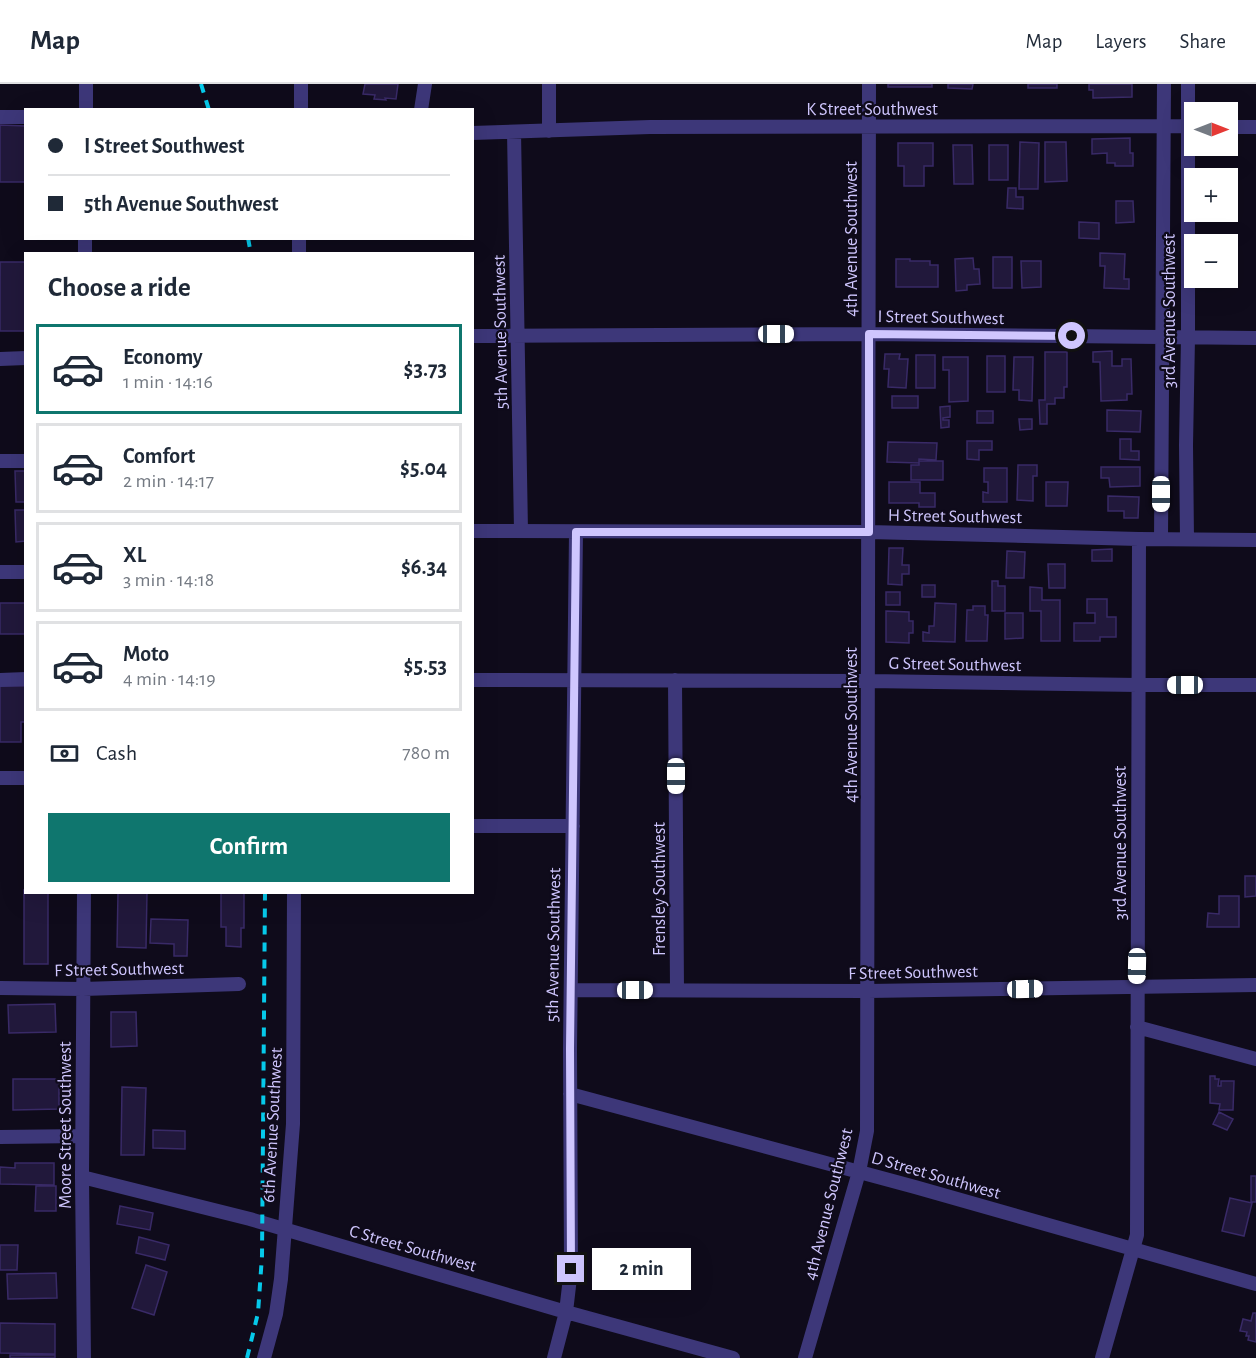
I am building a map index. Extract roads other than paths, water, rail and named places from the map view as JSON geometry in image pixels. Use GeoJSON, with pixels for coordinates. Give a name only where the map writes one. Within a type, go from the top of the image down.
{"type":"FeatureCollection","features":[{"type":"Feature","properties":{"kind":"street"},"geometry":{"type":"LineString","coordinates":[[86,84],[86,108]]}},
{"type":"Feature","properties":{"kind":"street"},"geometry":{"type":"LineString","coordinates":[[301,84],[301,108]]}},
{"type":"Feature","properties":{"kind":"street"},"geometry":{"type":"LineString","coordinates":[[421,108],[425,84]]}},
{"type":"Feature","properties":{"kind":"street"},"geometry":{"type":"LineString","coordinates":[[549,84],[549,131]]}},
{"type":"Feature","properties":{"kind":"street","name":"4th Avenue Southwest"},"geometry":{"type":"LineString","coordinates":[[805,1358],[859,1172],[867,1131],[869,84]]}},
{"type":"Feature","properties":{"kind":"street","name":"3rd Avenue Southwest"},"geometry":{"type":"LineString","coordinates":[[1161,539],[1164,84]]}},
{"type":"Feature","properties":{"kind":"street","name":"3rd Avenue Southwest"},"geometry":{"type":"LineString","coordinates":[[1188,84],[1189,102]]}},
{"type":"Feature","properties":{"kind":"street"},"geometry":{"type":"LineString","coordinates":[[0,117],[24,117]]}},
{"type":"Feature","properties":{"kind":"street","name":"K Street Southwest"},"geometry":{"type":"LineString","coordinates":[[514,132],[650,127],[1184,126]]}},
{"type":"Feature","properties":{"kind":"street"},"geometry":{"type":"LineString","coordinates":[[1238,127],[1256,127]]}},
{"type":"Feature","properties":{"kind":"street"},"geometry":{"type":"LineString","coordinates":[[474,133],[514,132]]}},
{"type":"Feature","properties":{"kind":"street","name":"5th Avenue Southwest"},"geometry":{"type":"LineString","coordinates":[[514,132],[521,531]]}},
{"type":"Feature","properties":{"kind":"street","name":"3rd Avenue Southwest"},"geometry":{"type":"LineString","coordinates":[[1187,539],[1186,445],[1191,156]]}},
{"type":"Feature","properties":{"kind":"street","name":"I Street Southwest"},"geometry":{"type":"LineString","coordinates":[[474,336],[869,334],[1256,338]]}},
{"type":"Feature","properties":{"kind":"street"},"geometry":{"type":"LineString","coordinates":[[0,359],[24,358]]}},
{"type":"Feature","properties":{"kind":"street"},"geometry":{"type":"LineString","coordinates":[[0,461],[24,461]]}},
{"type":"Feature","properties":{"kind":"street","name":"H Street Southwest"},"geometry":{"type":"LineString","coordinates":[[474,531],[869,532],[1256,540]]}},
{"type":"Feature","properties":{"kind":"street","name":"5th Avenue Southwest"},"geometry":{"type":"LineString","coordinates":[[554,1358],[566,1312],[571,1269],[570,1094],[576,532]]}},
{"type":"Feature","properties":{"kind":"street","name":"3rd Avenue Southwest"},"geometry":{"type":"LineString","coordinates":[[1102,1358],[1137,1236],[1139,539]]}},
{"type":"Feature","properties":{"kind":"street"},"geometry":{"type":"LineString","coordinates":[[0,572],[24,572]]}},
{"type":"Feature","properties":{"kind":"street"},"geometry":{"type":"LineString","coordinates":[[0,680],[24,679]]}},
{"type":"Feature","properties":{"kind":"street","name":"G Street Southwest"},"geometry":{"type":"LineString","coordinates":[[474,680],[1256,685]]}},
{"type":"Feature","properties":{"kind":"street","name":"Frensley Southwest"},"geometry":{"type":"LineString","coordinates":[[675,680],[677,990]]}},
{"type":"Feature","properties":{"kind":"street"},"geometry":{"type":"LineString","coordinates":[[0,778],[24,778]]}},
{"type":"Feature","properties":{"kind":"street"},"geometry":{"type":"LineString","coordinates":[[474,826],[573,826]]}},
{"type":"Feature","properties":{"kind":"street","name":"Moore Street Southwest"},"geometry":{"type":"LineString","coordinates":[[84,894],[82,1177],[84,1358]]}},
{"type":"Feature","properties":{"kind":"street","name":"6th Avenue Southwest"},"geometry":{"type":"LineString","coordinates":[[264,1358],[276,1314],[281,1279],[293,1125],[294,894]]}},
{"type":"Feature","properties":{"kind":"street","name":"F Street Southwest"},"geometry":{"type":"LineString","coordinates":[[0,988],[83,989],[239,984]]}},
{"type":"Feature","properties":{"kind":"street","name":"F Street Southwest"},"geometry":{"type":"LineString","coordinates":[[571,990],[868,991],[1256,985]]}},
{"type":"Feature","properties":{"kind":"street"},"geometry":{"type":"LineString","coordinates":[[1137,1028],[1256,1059]]}},
{"type":"Feature","properties":{"kind":"street","name":"D Street Southwest"},"geometry":{"type":"LineString","coordinates":[[570,1094],[859,1172],[1256,1284]]}},
{"type":"Feature","properties":{"kind":"street"},"geometry":{"type":"LineString","coordinates":[[0,1137],[82,1136]]}},
{"type":"Feature","properties":{"kind":"street","name":"C Street Southwest"},"geometry":{"type":"LineString","coordinates":[[82,1177],[250,1220],[733,1358]]}},
{"type":"Feature","properties":{"kind":"railway"},"geometry":{"type":"LineString","coordinates":[[201,84],[208,108]]}},
{"type":"Feature","properties":{"kind":"railway"},"geometry":{"type":"LineString","coordinates":[[248,240],[251,252]]}},
{"type":"Feature","properties":{"kind":"railway"},"geometry":{"type":"LineString","coordinates":[[247,1358],[258,1313],[262,1256],[265,894]]}}]}
